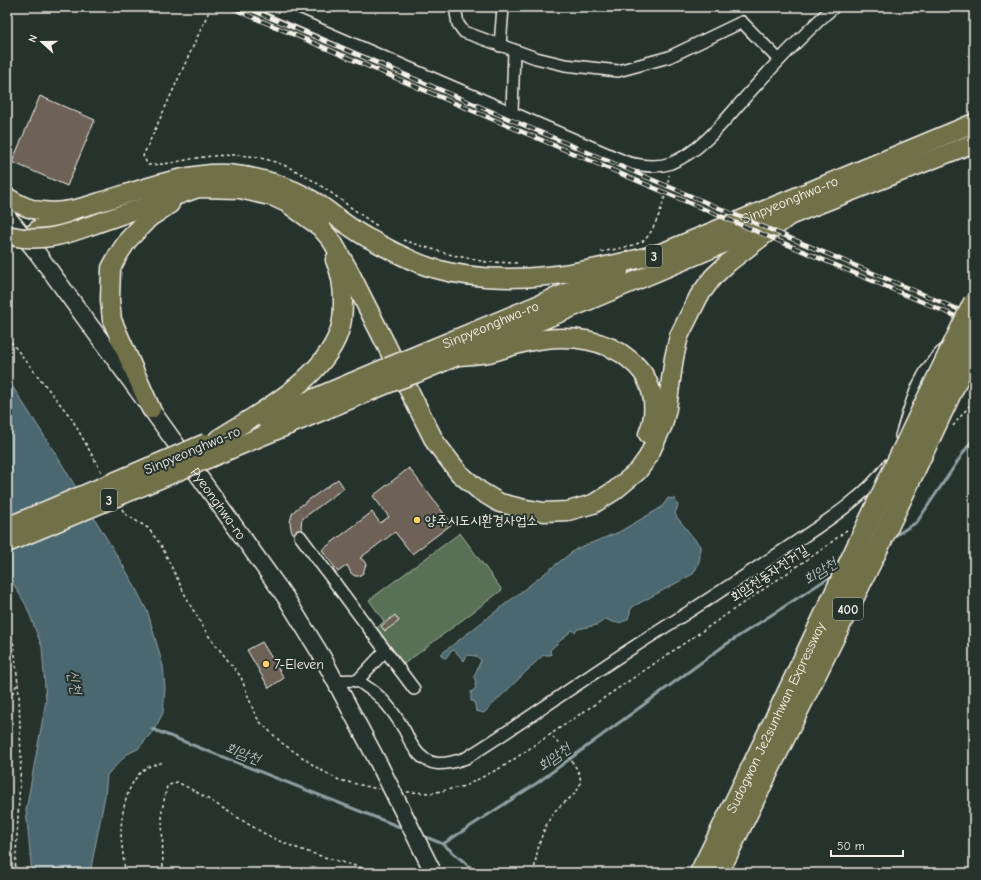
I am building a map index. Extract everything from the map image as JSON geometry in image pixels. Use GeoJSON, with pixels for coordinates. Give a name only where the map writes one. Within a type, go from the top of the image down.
{"type":"FeatureCollection","features":[{"type":"Feature","properties":{"kind":"highway","name":"Sinpyeonghwa-ro"},"geometry":{"type":"LineString","coordinates":[[7,527],[414,366],[665,252],[974,123]]}},
{"type":"Feature","properties":{"kind":"highway","name":"Sinpyeonghwa-ro"},"geometry":{"type":"LineString","coordinates":[[414,366],[458,356],[789,216],[974,143]]}},
{"type":"Feature","properties":{"kind":"highway"},"geometry":{"type":"LineString","coordinates":[[7,196],[24,207],[52,212],[74,209],[174,181],[214,174],[248,177],[282,185],[316,203],[364,236],[406,258],[431,268],[455,273],[509,279],[565,274],[626,262],[665,252]]}},
{"type":"Feature","properties":{"kind":"highway"},"geometry":{"type":"LineString","coordinates":[[7,235],[37,239],[58,237],[198,188],[240,189],[274,197],[287,203],[320,227],[332,241],[349,271],[435,442],[459,473],[480,491],[500,503],[544,512],[568,511],[593,504],[614,491],[638,471],[648,457],[663,425],[679,336],[699,296],[713,277],[729,262],[789,216]]}},
{"type":"Feature","properties":{"kind":"highway"},"geometry":{"type":"LineString","coordinates":[[151,409],[112,320],[110,300],[112,268],[118,255],[128,240],[149,218],[198,188]]}},
{"type":"Feature","properties":{"kind":"highway"},"geometry":{"type":"LineString","coordinates":[[299,194],[331,227],[344,246],[357,268],[441,434],[465,465],[487,484],[506,495],[528,501],[547,503],[565,502],[580,498],[616,478],[632,462],[643,446],[649,431],[653,414],[654,401],[650,387],[642,371],[635,363],[615,349],[596,341],[578,338],[554,339],[527,342],[488,353],[458,356]]}},
{"type":"Feature","properties":{"kind":"highway"},"geometry":{"type":"LineString","coordinates":[[27,239],[40,228],[74,209]]}},
{"type":"Feature","properties":{"kind":"highway"},"geometry":{"type":"LineString","coordinates":[[212,446],[274,404],[313,372],[328,354],[339,332],[343,311],[343,298],[339,267],[326,242],[306,216]]}},
{"type":"Feature","properties":{"kind":"highway","name":"Sudogwon Je2sunhwan Expressway"},"geometry":{"type":"LineString","coordinates":[[700,873],[746,780],[851,561],[888,479],[974,302]]}},
{"type":"Feature","properties":{"kind":"highway","name":"Sudogwon Je2sunhwan Expressway"},"geometry":{"type":"LineString","coordinates":[[718,873],[879,546],[974,344]]}},
{"type":"Feature","properties":{"kind":"highway","name":"Sinpyeonghwa-ro"},"geometry":{"type":"LineString","coordinates":[[7,543],[212,446]]}},
{"type":"Feature","properties":{"kind":"main road","name":"Pyeonghwa-ro"},"geometry":{"type":"LineString","coordinates":[[7,216],[27,239],[286,598],[313,641],[335,681],[380,766],[433,872]]}},
{"type":"Feature","properties":{"kind":"street"},"geometry":{"type":"LineString","coordinates":[[268,7],[626,162],[639,166],[656,166],[670,163],[692,151],[710,136],[815,23],[834,7]]}},
{"type":"Feature","properties":{"kind":"street"},"geometry":{"type":"LineString","coordinates":[[455,7],[458,24],[464,32],[500,46],[565,65],[618,72],[669,57],[742,22],[779,60]]}},
{"type":"Feature","properties":{"kind":"street"},"geometry":{"type":"LineString","coordinates":[[500,46],[503,7]]}},
{"type":"Feature","properties":{"kind":"street"},"geometry":{"type":"LineString","coordinates":[[512,113],[514,50]]}},
{"type":"Feature","properties":{"kind":"street"},"geometry":{"type":"LineString","coordinates":[[335,681],[357,681],[376,693],[391,710],[406,732],[413,747],[423,759],[441,764],[466,758],[642,642],[758,568],[833,517],[859,496],[883,472],[898,453],[901,436],[910,405],[921,379],[936,357],[950,345],[974,334]]}},
{"type":"Feature","properties":{"kind":"street"},"geometry":{"type":"LineString","coordinates":[[300,536],[414,689]]}},
{"type":"Feature","properties":{"kind":"street"},"geometry":{"type":"LineString","coordinates":[[357,681],[385,651]]}},
{"type":"Feature","properties":{"kind":"path"},"geometry":{"type":"LineString","coordinates":[[211,7],[143,156],[148,165],[211,156],[247,156],[284,164],[303,175],[384,230]]}},
{"type":"Feature","properties":{"kind":"path"},"geometry":{"type":"LineString","coordinates":[[600,252],[642,241],[650,234],[659,216],[669,179],[670,163]]}},
{"type":"Feature","properties":{"kind":"path"},"geometry":{"type":"LineString","coordinates":[[401,240],[448,254],[486,262],[522,263]]}},
{"type":"Feature","properties":{"kind":"path"},"geometry":{"type":"LineString","coordinates":[[950,428],[974,400]]}},
{"type":"Feature","properties":{"kind":"path","name":"회암천동자전거길"},"geometry":{"type":"LineString","coordinates":[[534,873],[544,830],[556,810],[579,788],[580,778],[577,770],[551,734],[824,548],[853,526]]}},
{"type":"Feature","properties":{"kind":"path"},"geometry":{"type":"LineString","coordinates":[[7,619],[14,646],[18,682],[21,761],[15,873]]}},
{"type":"Feature","properties":{"kind":"path"},"geometry":{"type":"LineString","coordinates":[[7,704],[18,682]]}},
{"type":"Feature","properties":{"kind":"path"},"geometry":{"type":"LineString","coordinates":[[125,873],[121,830],[125,806],[131,786],[138,775],[147,767],[164,762]]}},
{"type":"Feature","properties":{"kind":"path"},"geometry":{"type":"LineString","coordinates":[[163,873],[162,810],[167,786],[177,782],[198,792],[253,827],[276,839],[294,847],[379,873]]}},
{"type":"Feature","properties":{"kind":"green space"},"geometry":{"type":"Polygon","coordinates":[[[460,533],[502,590],[404,664],[377,628],[384,621],[369,600],[460,533]]]}},
{"type":"Feature","properties":{"kind":"water","name":"신천"},"geometry":{"type":"Polygon","coordinates":[[[7,378],[54,451],[131,579],[148,613],[163,666],[165,689],[163,713],[154,730],[138,749],[127,754],[107,775],[105,796],[90,873],[32,873],[26,810],[46,701],[42,647],[26,605],[7,573],[7,378]]]}},
{"type":"Feature","properties":{"kind":"water"},"geometry":{"type":"Polygon","coordinates":[[[668,498],[675,499],[678,506],[675,513],[676,516],[700,546],[698,565],[693,574],[634,606],[631,609],[628,619],[625,621],[617,623],[606,619],[597,625],[578,629],[575,632],[572,630],[550,650],[551,655],[544,655],[541,657],[484,713],[476,711],[474,701],[471,701],[471,692],[476,688],[474,677],[481,660],[476,656],[467,655],[464,661],[454,650],[450,652],[446,658],[442,657],[441,654],[576,549],[619,532],[662,507],[668,498]]]}},
{"type":"Feature","properties":{"kind":"building"},"geometry":{"type":"Polygon","coordinates":[[[40,96],[95,120],[67,186],[12,162],[40,96]]]}},
{"type":"Feature","properties":{"kind":"building","name":"양주시도시환경사업소"},"geometry":{"type":"Polygon","coordinates":[[[409,468],[452,524],[412,554],[395,532],[360,558],[366,564],[363,573],[359,576],[355,576],[351,573],[347,565],[338,572],[322,550],[372,512],[380,523],[389,517],[373,496],[409,468]]]}},
{"type":"Feature","properties":{"kind":"building"},"geometry":{"type":"Polygon","coordinates":[[[338,479],[344,488],[302,519],[301,526],[304,533],[295,538],[290,522],[292,514],[296,509],[338,479]]]}},
{"type":"Feature","properties":{"kind":"building"},"geometry":{"type":"Polygon","coordinates":[[[395,615],[399,621],[385,631],[381,626],[395,615]]]}},
{"type":"Feature","properties":{"kind":"building","name":"7-Eleven"},"geometry":{"type":"Polygon","coordinates":[[[262,642],[284,678],[269,688],[247,650],[262,642]]]}},
{"type":"Feature","properties":{"kind":"waterway","name":"회암천"},"geometry":{"type":"LineString","coordinates":[[893,537],[917,522],[974,437]]}},
{"type":"Feature","properties":{"kind":"waterway","name":"회암천"},"geometry":{"type":"LineString","coordinates":[[421,835],[443,844],[537,783],[725,645],[836,573]]}},
{"type":"Feature","properties":{"kind":"waterway","name":"회암천"},"geometry":{"type":"LineString","coordinates":[[152,729],[405,829]]}},
{"type":"Feature","properties":{"kind":"waterway"},"geometry":{"type":"LineString","coordinates":[[443,844],[477,873]]}},
{"type":"Feature","properties":{"kind":"railway"},"geometry":{"type":"LineString","coordinates":[[229,7],[974,324]]}},
{"type":"Feature","properties":{"kind":"railway"},"geometry":{"type":"LineString","coordinates":[[245,7],[974,316]]}},
{"type":"Feature","properties":{"kind":"place","name":"양주시도시환경사업소"},"geometry":{"type":"Point","coordinates":[417,520]}},
{"type":"Feature","properties":{"kind":"place","name":"7-Eleven"},"geometry":{"type":"Point","coordinates":[266,664]}}]}
